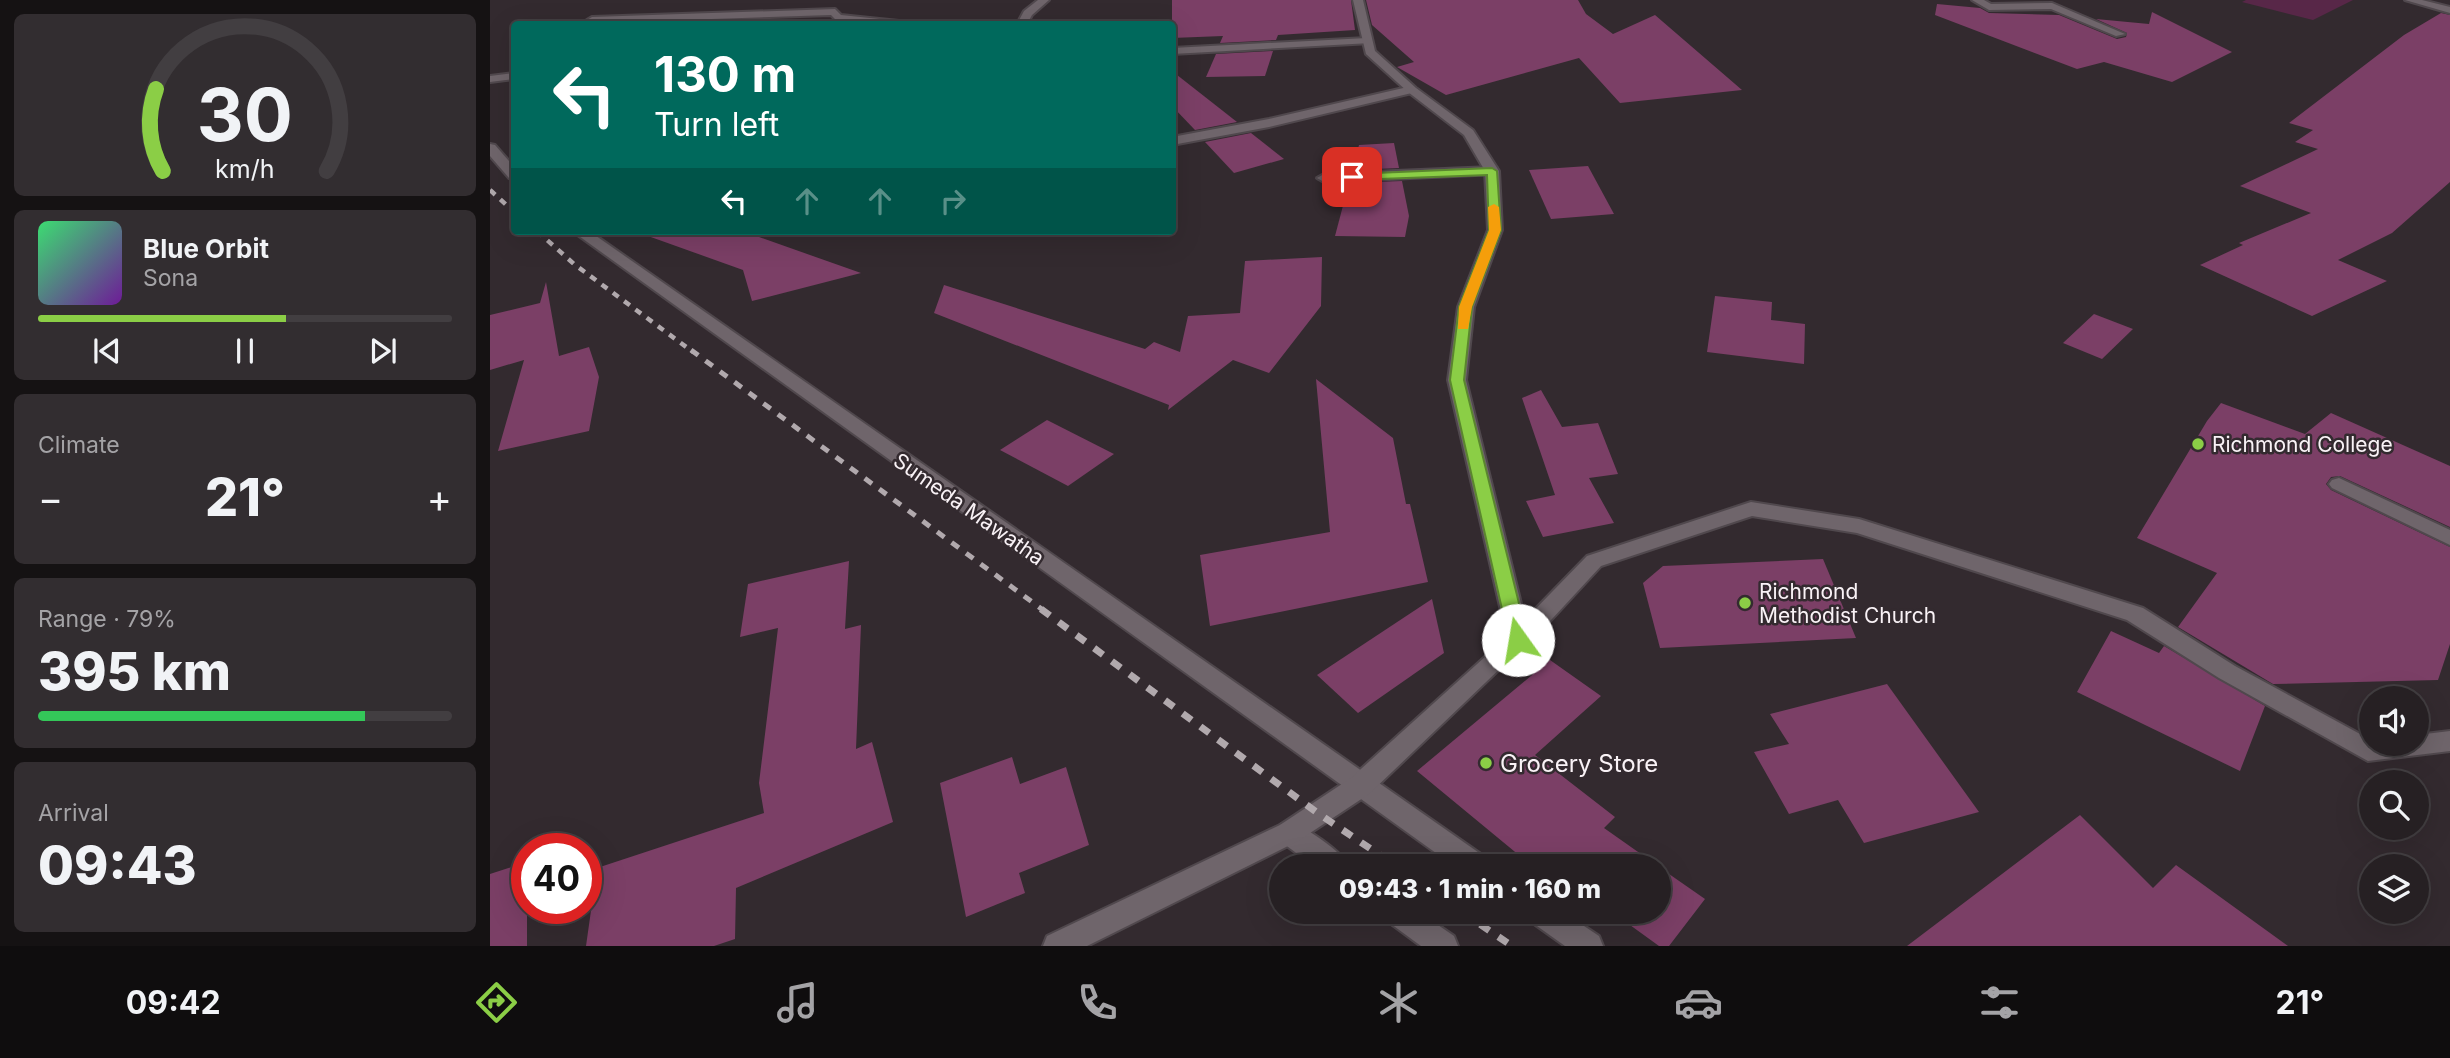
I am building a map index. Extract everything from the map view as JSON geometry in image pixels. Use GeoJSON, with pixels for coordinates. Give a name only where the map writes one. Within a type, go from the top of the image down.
{"type":"FeatureCollection","features":[{"type":"Feature","properties":{"kind":"street"},"geometry":{"type":"LineString","coordinates":[[690,21],[701,17],[712,0]]}},
{"type":"Feature","properties":{"kind":"street"},"geometry":{"type":"LineString","coordinates":[[1024,21],[1028,13],[1044,0]]}},
{"type":"Feature","properties":{"kind":"street"},"geometry":{"type":"LineString","coordinates":[[1358,0],[1370,52],[1412,90],[1469,133],[1492,171],[1495,230],[1466,307],[1457,380],[1518,640]]}},
{"type":"Feature","properties":{"kind":"street"},"geometry":{"type":"LineString","coordinates":[[1977,0],[1989,7],[2052,6],[2120,34]]}},
{"type":"Feature","properties":{"kind":"street"},"geometry":{"type":"LineString","coordinates":[[2410,0],[2450,10]]}},
{"type":"Feature","properties":{"kind":"street"},"geometry":{"type":"LineString","coordinates":[[592,20],[835,12],[837,18],[868,21]]}},
{"type":"Feature","properties":{"kind":"street"},"geometry":{"type":"LineString","coordinates":[[1176,51],[1367,41]]}},
{"type":"Feature","properties":{"kind":"street"},"geometry":{"type":"LineString","coordinates":[[490,79],[511,76]]}},
{"type":"Feature","properties":{"kind":"street"},"geometry":{"type":"LineString","coordinates":[[1176,140],[1269,123],[1412,90]]}},
{"type":"Feature","properties":{"kind":"street"},"geometry":{"type":"LineString","coordinates":[[490,148],[511,172]]}},
{"type":"Feature","properties":{"kind":"street"},"geometry":{"type":"LineString","coordinates":[[1324,178],[1492,171]]}},
{"type":"Feature","properties":{"kind":"street","name":"Sumeda Mawatha"},"geometry":{"type":"LineString","coordinates":[[585,235],[1458,854]]}},
{"type":"Feature","properties":{"kind":"street"},"geometry":{"type":"LineString","coordinates":[[2339,484],[2450,538]]}},
{"type":"Feature","properties":{"kind":"street"},"geometry":{"type":"LineString","coordinates":[[1057,946],[1289,833],[1360,786],[1518,640],[1594,561],[1751,509],[1859,526],[2135,614],[2227,671],[2368,751],[2450,741]]}},
{"type":"Feature","properties":{"kind":"street"},"geometry":{"type":"LineString","coordinates":[[1289,833],[1318,854]]}},
{"type":"Feature","properties":{"kind":"street"},"geometry":{"type":"LineString","coordinates":[[1414,924],[1444,946]]}},
{"type":"Feature","properties":{"kind":"street"},"geometry":{"type":"LineString","coordinates":[[1557,924],[1589,946]]}},
{"type":"Feature","properties":{"kind":"shaded area"},"geometry":{"type":"Polygon","coordinates":[[[2353,0],[2313,20],[2242,2],[2353,0]]]}},
{"type":"Feature","properties":{"kind":"building"},"geometry":{"type":"Polygon","coordinates":[[[1172,0],[1351,0],[1355,30],[1278,35],[1276,40],[1220,43],[1223,36],[1176,38],[1176,21],[1172,21],[1172,0]]]}},
{"type":"Feature","properties":{"kind":"building"},"geometry":{"type":"Polygon","coordinates":[[[1366,0],[1578,0],[1586,14],[1613,34],[1655,15],[1742,90],[1620,103],[1579,58],[1446,95],[1397,67],[1414,62],[1372,25],[1366,0]]]}},
{"type":"Feature","properties":{"kind":"building"},"geometry":{"type":"Polygon","coordinates":[[[1937,4],[1980,8],[1989,13],[2059,15],[2117,39],[2126,37],[2127,33],[2096,19],[2149,24],[2152,12],[2232,52],[2172,82],[2104,62],[2077,69],[1935,15],[1937,4]]]}},
{"type":"Feature","properties":{"kind":"building"},"geometry":{"type":"Polygon","coordinates":[[[2441,13],[2450,15],[2450,182],[2392,233],[2338,260],[2387,281],[2312,316],[2200,265],[2243,245],[2239,243],[2311,213],[2240,186],[2318,149],[2295,142],[2313,130],[2289,123],[2404,35],[2441,13]]]}},
{"type":"Feature","properties":{"kind":"building"},"geometry":{"type":"Polygon","coordinates":[[[1273,51],[1265,76],[1206,77],[1216,54],[1273,51]]]}},
{"type":"Feature","properties":{"kind":"building"},"geometry":{"type":"Polygon","coordinates":[[[1176,74],[1237,122],[1195,130],[1176,110],[1176,74]]]}},
{"type":"Feature","properties":{"kind":"building"},"geometry":{"type":"Polygon","coordinates":[[[1251,133],[1284,159],[1234,173],[1205,142],[1251,133]]]}},
{"type":"Feature","properties":{"kind":"building"},"geometry":{"type":"Polygon","coordinates":[[[1394,143],[1399,168],[1352,170],[1359,145],[1394,143]]]}},
{"type":"Feature","properties":{"kind":"building"},"geometry":{"type":"Polygon","coordinates":[[[1588,166],[1614,214],[1551,219],[1529,170],[1588,166]]]}},
{"type":"Feature","properties":{"kind":"building"},"geometry":{"type":"Polygon","coordinates":[[[1402,181],[1409,216],[1405,237],[1335,236],[1349,183],[1402,181]]]}},
{"type":"Feature","properties":{"kind":"building"},"geometry":{"type":"Polygon","coordinates":[[[753,235],[861,273],[752,301],[743,270],[648,236],[753,235]]]}},
{"type":"Feature","properties":{"kind":"building"},"geometry":{"type":"Polygon","coordinates":[[[1322,257],[1321,306],[1269,373],[1233,360],[1168,410],[1169,405],[934,313],[944,285],[1145,349],[1154,342],[1180,352],[1188,316],[1240,313],[1245,261],[1322,257]]]}},
{"type":"Feature","properties":{"kind":"building"},"geometry":{"type":"Polygon","coordinates":[[[546,282],[559,356],[589,347],[599,377],[589,431],[498,451],[524,360],[490,370],[490,315],[540,303],[546,282]]]}},
{"type":"Feature","properties":{"kind":"building"},"geometry":{"type":"Polygon","coordinates":[[[1715,296],[1772,302],[1771,320],[1805,324],[1804,364],[1707,352],[1715,296]]]}},
{"type":"Feature","properties":{"kind":"building"},"geometry":{"type":"Polygon","coordinates":[[[2094,314],[2133,329],[2102,359],[2063,343],[2094,314]]]}},
{"type":"Feature","properties":{"kind":"building"},"geometry":{"type":"Polygon","coordinates":[[[1316,379],[1393,438],[1406,504],[1410,504],[1428,582],[1210,626],[1200,555],[1330,532],[1316,379]]]}},
{"type":"Feature","properties":{"kind":"building"},"geometry":{"type":"Polygon","coordinates":[[[1541,390],[1562,427],[1598,423],[1618,474],[1589,478],[1614,523],[1543,537],[1526,501],[1555,495],[1522,398],[1541,390]]]}},
{"type":"Feature","properties":{"kind":"building"},"geometry":{"type":"Polygon","coordinates":[[[2221,403],[2305,434],[2331,413],[2450,466],[2450,527],[2340,476],[2331,477],[2326,484],[2331,490],[2450,547],[2450,644],[2438,680],[2273,684],[2178,627],[2217,573],[2137,538],[2207,421],[2221,403]]]}},
{"type":"Feature","properties":{"kind":"building"},"geometry":{"type":"Polygon","coordinates":[[[1047,420],[1114,454],[1068,486],[1000,450],[1047,420]]]}},
{"type":"Feature","properties":{"kind":"building","name":"Richmond Methodist Church"},"geometry":{"type":"Polygon","coordinates":[[[1823,559],[1856,638],[1660,648],[1643,583],[1663,566],[1823,559]]]}},
{"type":"Feature","properties":{"kind":"building"},"geometry":{"type":"Polygon","coordinates":[[[849,561],[845,629],[861,625],[856,749],[872,742],[893,822],[736,888],[735,939],[714,946],[586,946],[589,924],[602,924],[602,866],[764,813],[759,783],[778,628],[740,637],[748,584],[849,561]]]}},
{"type":"Feature","properties":{"kind":"building"},"geometry":{"type":"Polygon","coordinates":[[[1432,599],[1444,653],[1358,713],[1317,675],[1432,599]]]}},
{"type":"Feature","properties":{"kind":"building"},"geometry":{"type":"Polygon","coordinates":[[[2111,631],[2159,653],[2164,646],[2265,706],[2240,771],[2077,692],[2111,631]]]}},
{"type":"Feature","properties":{"kind":"building","name":"Grocery Store"},"geometry":{"type":"Polygon","coordinates":[[[1550,660],[1601,696],[1535,755],[1615,817],[1604,828],[1641,854],[1517,854],[1417,771],[1550,660]]]}},
{"type":"Feature","properties":{"kind":"building"},"geometry":{"type":"Polygon","coordinates":[[[1887,684],[1979,812],[1864,843],[1838,800],[1789,814],[1754,752],[1789,744],[1770,714],[1887,684]]]}},
{"type":"Feature","properties":{"kind":"building"},"geometry":{"type":"Polygon","coordinates":[[[1012,757],[1020,784],[1066,767],[1089,845],[1019,873],[1025,893],[966,917],[940,783],[1012,757]]]}},
{"type":"Feature","properties":{"kind":"building"},"geometry":{"type":"Polygon","coordinates":[[[2080,815],[2153,888],[2176,865],[2288,946],[1907,946],[2080,815]]]}},
{"type":"Feature","properties":{"kind":"building"},"geometry":{"type":"Polygon","coordinates":[[[511,867],[511,924],[527,924],[527,946],[490,946],[490,874],[511,867]]]}},
{"type":"Feature","properties":{"kind":"building"},"geometry":{"type":"Polygon","coordinates":[[[1671,875],[1705,899],[1669,946],[1659,946],[1629,924],[1671,924],[1671,875]]]}},
{"type":"Feature","properties":{"kind":"railway"},"geometry":{"type":"LineString","coordinates":[[490,190],[511,209]]}},
{"type":"Feature","properties":{"kind":"railway"},"geometry":{"type":"LineString","coordinates":[[541,235],[574,264],[693,352]]}},
{"type":"Feature","properties":{"kind":"railway"},"geometry":{"type":"LineString","coordinates":[[691,350],[1043,610]]}},
{"type":"Feature","properties":{"kind":"railway"},"geometry":{"type":"LineString","coordinates":[[1041,609],[1319,814],[1378,854]]}},
{"type":"Feature","properties":{"kind":"railway"},"geometry":{"type":"LineString","coordinates":[[1480,924],[1512,946]]}},
{"type":"Feature","properties":{"kind":"slow traffic"},"geometry":{"type":"LineString","coordinates":[[1463,326],[1466,307],[1495,230],[1494,207]]}},
{"type":"Feature","properties":{"kind":"place","name":"Richmond College"},"geometry":{"type":"Point","coordinates":[2198,444]}},
{"type":"Feature","properties":{"kind":"place","name":"Richmond Methodist Church"},"geometry":{"type":"Point","coordinates":[1745,603]}},
{"type":"Feature","properties":{"kind":"place","name":"Grocery Store"},"geometry":{"type":"Point","coordinates":[1486,763]}},
{"type":"Feature","properties":{"kind":"route"},"geometry":{"type":"LineString","coordinates":[[1352,177],[1492,171],[1495,230],[1466,307],[1457,380],[1518,640]]}}]}
